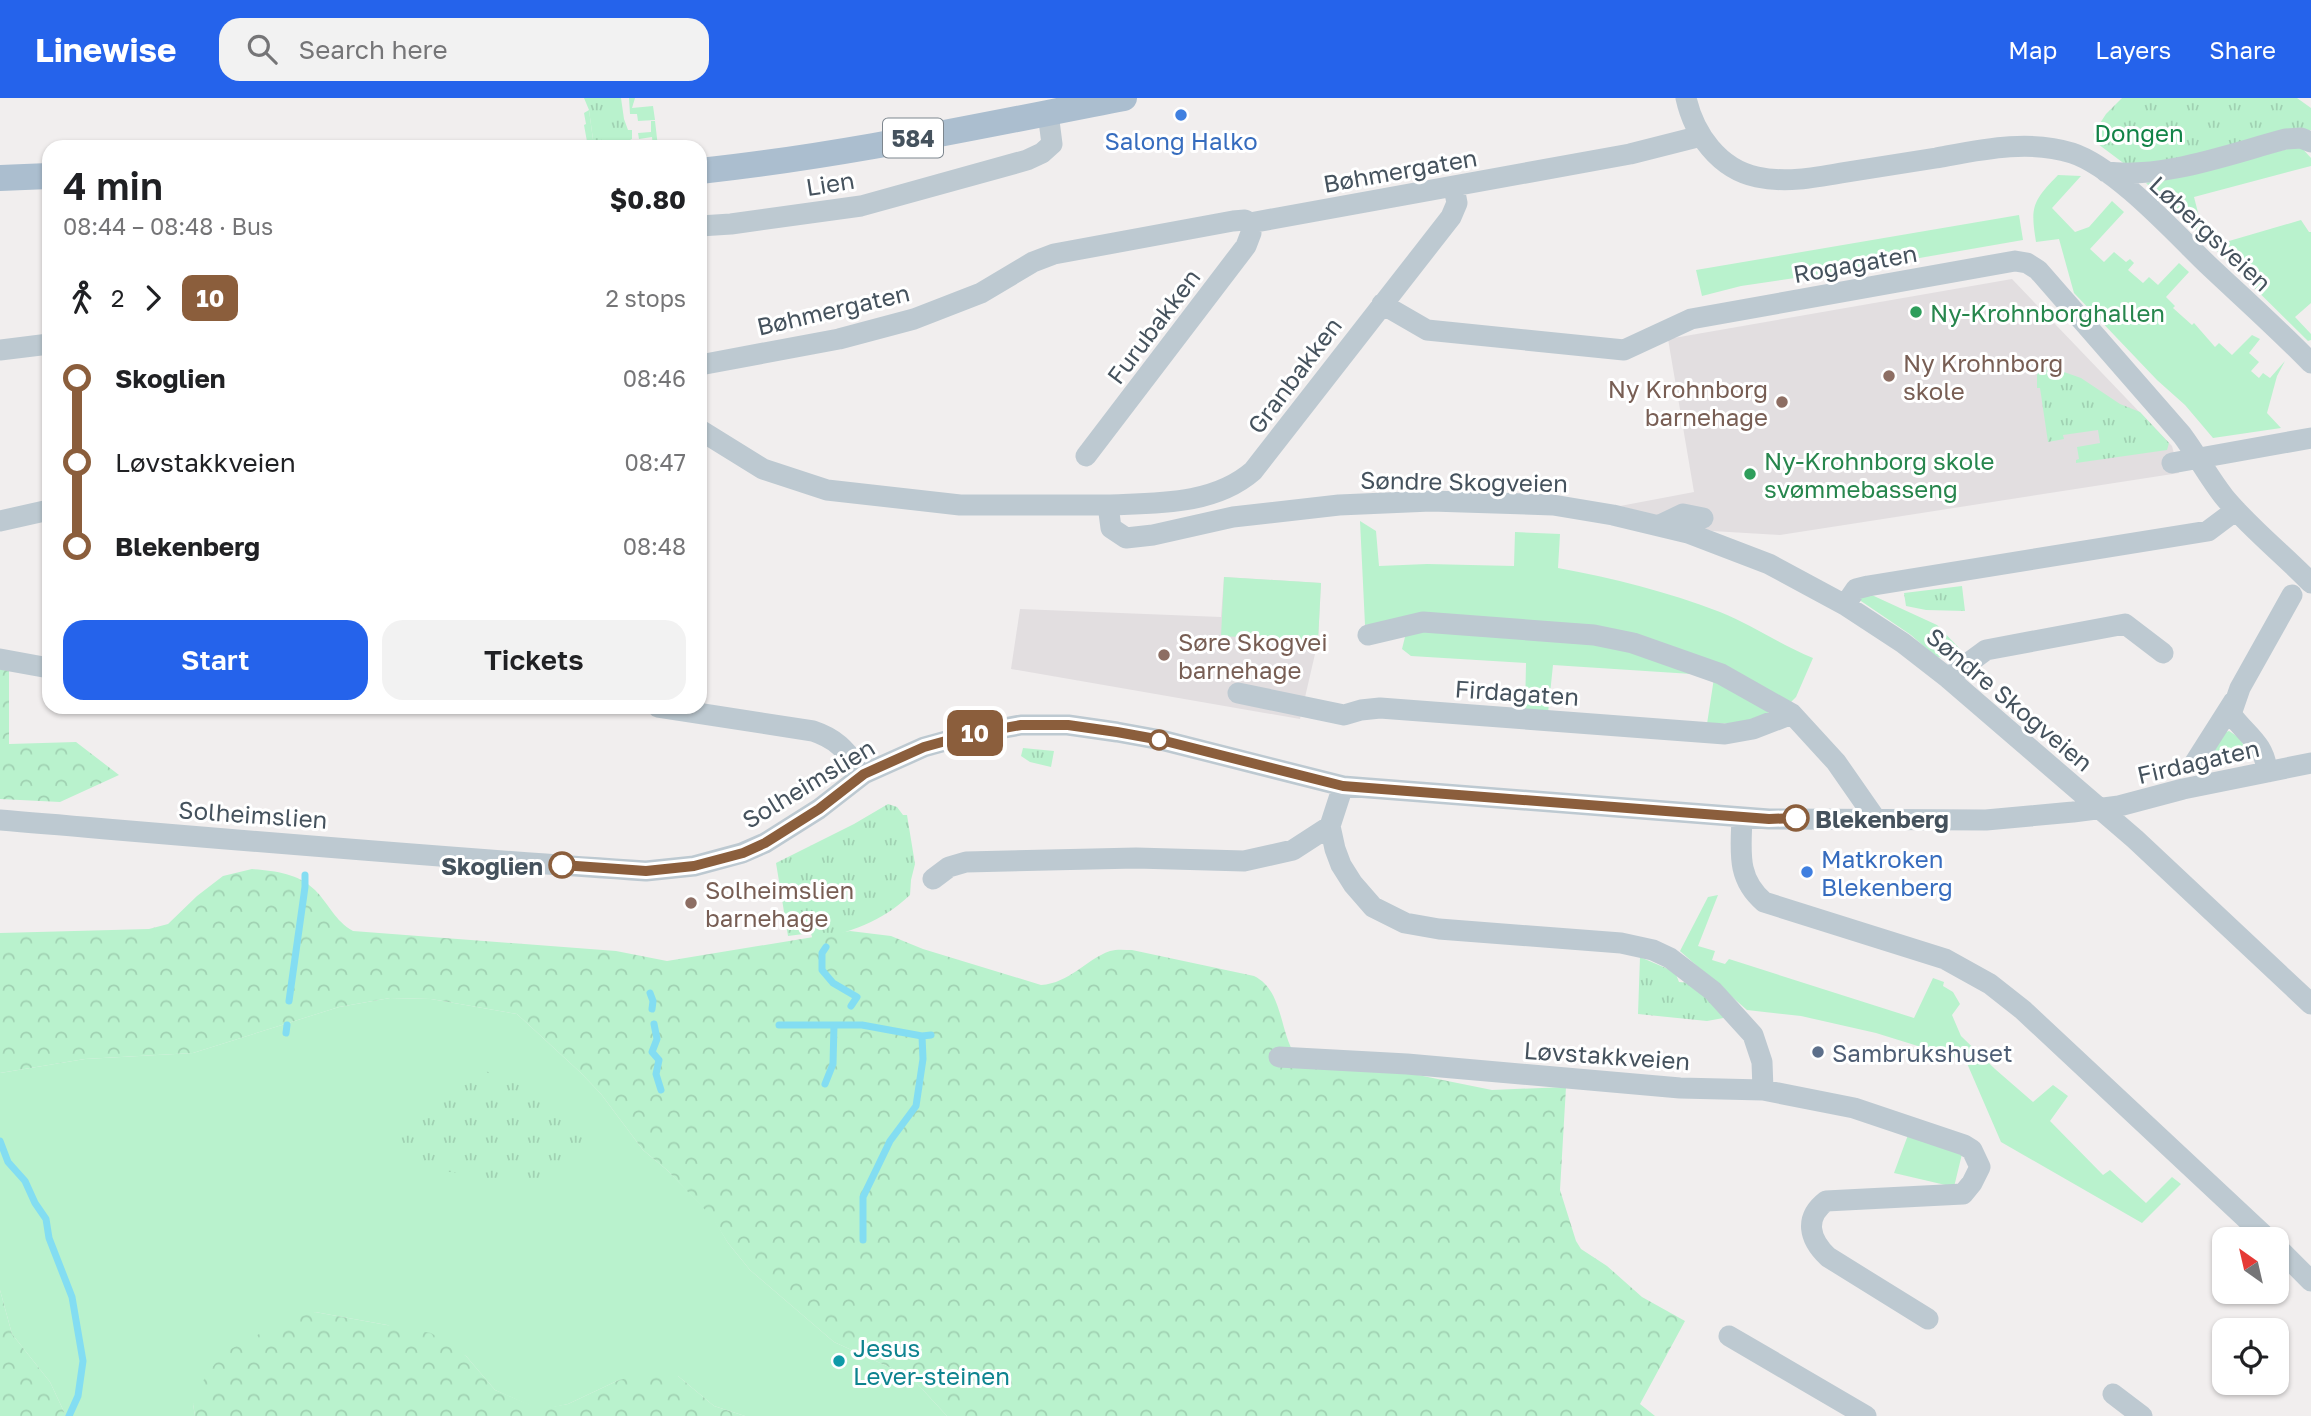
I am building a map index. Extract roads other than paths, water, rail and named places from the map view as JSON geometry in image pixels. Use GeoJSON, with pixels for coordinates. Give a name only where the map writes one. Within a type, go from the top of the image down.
{"type":"FeatureCollection","features":[{"type":"Feature","properties":{"kind":"main road","name":"584"},"geometry":{"type":"LineString","coordinates":[[707,170],[792,159],[1124,98]]}},
{"type":"Feature","properties":{"kind":"main road"},"geometry":{"type":"LineString","coordinates":[[0,178],[42,176]]}},
{"type":"Feature","properties":{"kind":"street"},"geometry":{"type":"LineString","coordinates":[[1686,98],[1701,136],[1720,159],[1753,176],[1801,180],[2019,146],[2071,153],[2089,160],[2105,172]]}},
{"type":"Feature","properties":{"kind":"street","name":"Lien"},"geometry":{"type":"LineString","coordinates":[[707,226],[861,206],[1027,160],[1042,153],[1052,144],[1048,113]]}},
{"type":"Feature","properties":{"kind":"street","name":"Bøhmergaten"},"geometry":{"type":"LineString","coordinates":[[707,364],[839,339],[914,319],[981,293],[1033,262],[1054,254],[1233,221],[1245,220],[1250,223],[1454,187],[1630,154],[1701,136]]}},
{"type":"Feature","properties":{"kind":"street","name":"Løbergsveien"},"geometry":{"type":"LineString","coordinates":[[2105,172],[2141,174],[2163,171],[2286,139],[2301,138],[2311,142]]}},
{"type":"Feature","properties":{"kind":"street","name":"Løbergsveien"},"geometry":{"type":"LineString","coordinates":[[2105,172],[2140,200],[2311,363]]}},
{"type":"Feature","properties":{"kind":"street","name":"Granbakken"},"geometry":{"type":"LineString","coordinates":[[1108,505],[1200,497],[1239,484],[1262,460],[1451,217],[1457,204],[1454,187]]}},
{"type":"Feature","properties":{"kind":"street","name":"Furubakken"},"geometry":{"type":"LineString","coordinates":[[1086,456],[1246,246],[1251,233],[1250,223]]}},
{"type":"Feature","properties":{"kind":"street","name":"Rogagaten"},"geometry":{"type":"LineString","coordinates":[[1382,304],[1427,330],[1624,350],[1691,319],[2015,261],[2027,263],[2038,270],[2200,459],[2210,478],[2236,510],[2311,583]]}},
{"type":"Feature","properties":{"kind":"street"},"geometry":{"type":"LineString","coordinates":[[0,350],[42,345]]}},
{"type":"Feature","properties":{"kind":"street"},"geometry":{"type":"LineString","coordinates":[[707,434],[764,469],[827,490],[960,505],[1108,505]]}},
{"type":"Feature","properties":{"kind":"street"},"geometry":{"type":"LineString","coordinates":[[2172,463],[2311,438]]}},
{"type":"Feature","properties":{"kind":"street","name":"Søndre Skogveien"},"geometry":{"type":"LineString","coordinates":[[1108,505],[1111,528],[1126,538],[1153,535],[1233,517],[1290,510],[1431,501],[1553,505],[1660,525],[1769,564],[1845,605],[1903,643],[1948,678],[2135,839],[2311,1004]]}},
{"type":"Feature","properties":{"kind":"street"},"geometry":{"type":"LineString","coordinates":[[1845,605],[1856,589],[1868,586],[2208,531],[2236,510]]}},
{"type":"Feature","properties":{"kind":"street"},"geometry":{"type":"LineString","coordinates":[[0,521],[42,512]]}},
{"type":"Feature","properties":{"kind":"street"},"geometry":{"type":"LineString","coordinates":[[1660,525],[1683,514],[1703,518]]}},
{"type":"Feature","properties":{"kind":"street"},"geometry":{"type":"LineString","coordinates":[[2194,764],[2234,701],[2292,595]]}},
{"type":"Feature","properties":{"kind":"street"},"geometry":{"type":"LineString","coordinates":[[1368,635],[1423,622],[1594,635],[1633,643],[1721,674],[1792,714],[1836,762],[1875,818]]}},
{"type":"Feature","properties":{"kind":"street"},"geometry":{"type":"LineString","coordinates":[[1948,678],[1986,650],[2125,624],[2162,653]]}},
{"type":"Feature","properties":{"kind":"street"},"geometry":{"type":"LineString","coordinates":[[0,659],[42,667]]}},
{"type":"Feature","properties":{"kind":"street","name":"Firdagaten"},"geometry":{"type":"LineString","coordinates":[[1238,693],[1344,715],[1380,708],[1725,734],[1754,729],[1792,714]]}},
{"type":"Feature","properties":{"kind":"street"},"geometry":{"type":"LineString","coordinates":[[2234,701],[2231,714],[2259,744],[2266,760],[2267,772]]}},
{"type":"Feature","properties":{"kind":"street"},"geometry":{"type":"LineString","coordinates":[[703,714],[830,736],[841,745],[864,774]]}},
{"type":"Feature","properties":{"kind":"street","name":"Solheimslien"},"geometry":{"type":"LineString","coordinates":[[0,820],[646,871],[694,866],[743,853],[765,843],[819,809],[864,774],[924,747],[971,734],[1021,725],[1068,725],[1161,740],[1343,786]]}},
{"type":"Feature","properties":{"kind":"street","name":"Firdagaten"},"geometry":{"type":"LineString","coordinates":[[2097,807],[2119,806],[2267,772],[2308,770]]}},
{"type":"Feature","properties":{"kind":"street"},"geometry":{"type":"LineString","coordinates":[[1763,1090],[1762,1062],[1753,1035],[1719,996],[1670,958],[1653,950],[1625,944],[1439,929],[1405,923],[1373,907],[1341,865],[1330,826],[1343,786],[1769,819],[1986,820],[2097,807]]}},
{"type":"Feature","properties":{"kind":"street"},"geometry":{"type":"LineString","coordinates":[[1742,817],[1741,853],[1744,878],[1764,902],[1945,959],[1990,984],[2023,1010],[2256,1227]]}},
{"type":"Feature","properties":{"kind":"street"},"geometry":{"type":"LineString","coordinates":[[933,879],[949,867],[966,862],[1136,858],[1244,861],[1293,850],[1330,826]]}},
{"type":"Feature","properties":{"kind":"street","name":"Løvstakkveien"},"geometry":{"type":"LineString","coordinates":[[1279,1057],[1407,1064],[1680,1088],[1763,1090],[1854,1108],[1964,1145],[1972,1150],[1980,1167],[1963,1194],[1826,1201],[1817,1208],[1812,1220],[1815,1243],[1828,1257],[1928,1319]]}},
{"type":"Feature","properties":{"kind":"street"},"geometry":{"type":"LineString","coordinates":[[2289,1259],[2311,1280]]}},
{"type":"Feature","properties":{"kind":"street"},"geometry":{"type":"LineString","coordinates":[[1729,1336],[1866,1416]]}},
{"type":"Feature","properties":{"kind":"street"},"geometry":{"type":"LineString","coordinates":[[2112,1394],[2142,1416]]}},
{"type":"Feature","properties":{"kind":"waterway"},"geometry":{"type":"LineString","coordinates":[[289,1001],[305,875]]}},
{"type":"Feature","properties":{"kind":"waterway"},"geometry":{"type":"LineString","coordinates":[[826,947],[822,953],[822,970],[833,983],[857,997],[851,1006]]}},
{"type":"Feature","properties":{"kind":"waterway"},"geometry":{"type":"LineString","coordinates":[[650,993],[652,1009]]}},
{"type":"Feature","properties":{"kind":"waterway"},"geometry":{"type":"LineString","coordinates":[[654,1024],[657,1039],[652,1052],[659,1060],[656,1074],[661,1090]]}},
{"type":"Feature","properties":{"kind":"waterway"},"geometry":{"type":"LineString","coordinates":[[286,1033],[287,1025]]}},
{"type":"Feature","properties":{"kind":"waterway"},"geometry":{"type":"LineString","coordinates":[[779,1025],[862,1025],[922,1036],[931,1035]]}},
{"type":"Feature","properties":{"kind":"waterway"},"geometry":{"type":"LineString","coordinates":[[825,1084],[833,1064],[834,1025]]}},
{"type":"Feature","properties":{"kind":"waterway"},"geometry":{"type":"LineString","coordinates":[[863,1240],[863,1197],[890,1141],[916,1106],[923,1059],[922,1036]]}},
{"type":"Feature","properties":{"kind":"waterway"},"geometry":{"type":"LineString","coordinates":[[0,1141],[8,1162],[25,1181],[46,1219],[49,1238],[72,1297],[83,1361],[78,1396],[69,1416]]}},
{"type":"Feature","properties":{"kind":"place","name":"Salong Halko"},"geometry":{"type":"Point","coordinates":[1181,115]}},
{"type":"Feature","properties":{"kind":"place","name":"Ny-Krohnborghallen"},"geometry":{"type":"Point","coordinates":[1916,312]}},
{"type":"Feature","properties":{"kind":"place","name":"Ny Krohnborg skole"},"geometry":{"type":"Point","coordinates":[1889,376]}},
{"type":"Feature","properties":{"kind":"place","name":"Ny Krohnborg barnehage"},"geometry":{"type":"Point","coordinates":[1782,402]}},
{"type":"Feature","properties":{"kind":"place","name":"Ny-Krohnborg skole svømmebasseng"},"geometry":{"type":"Point","coordinates":[1750,474]}},
{"type":"Feature","properties":{"kind":"place","name":"Søre Skogvei barnehage"},"geometry":{"type":"Point","coordinates":[1164,655]}},
{"type":"Feature","properties":{"kind":"place","name":"Blekenberg"},"geometry":{"type":"Point","coordinates":[1796,818]}},
{"type":"Feature","properties":{"kind":"place","name":"Skoglien"},"geometry":{"type":"Point","coordinates":[562,865]}},
{"type":"Feature","properties":{"kind":"place","name":"Matkroken Blekenberg"},"geometry":{"type":"Point","coordinates":[1807,872]}},
{"type":"Feature","properties":{"kind":"place","name":"Solheimslien barnehage"},"geometry":{"type":"Point","coordinates":[691,903]}},
{"type":"Feature","properties":{"kind":"place","name":"Sambrukshuset"},"geometry":{"type":"Point","coordinates":[1818,1052]}},
{"type":"Feature","properties":{"kind":"place","name":"Jesus Lever-steinen"},"geometry":{"type":"Point","coordinates":[839,1361]}},
{"type":"Feature","properties":{"kind":"park label","name":"Dongen"},"geometry":{"type":"Point","coordinates":[2139,132]}}]}
